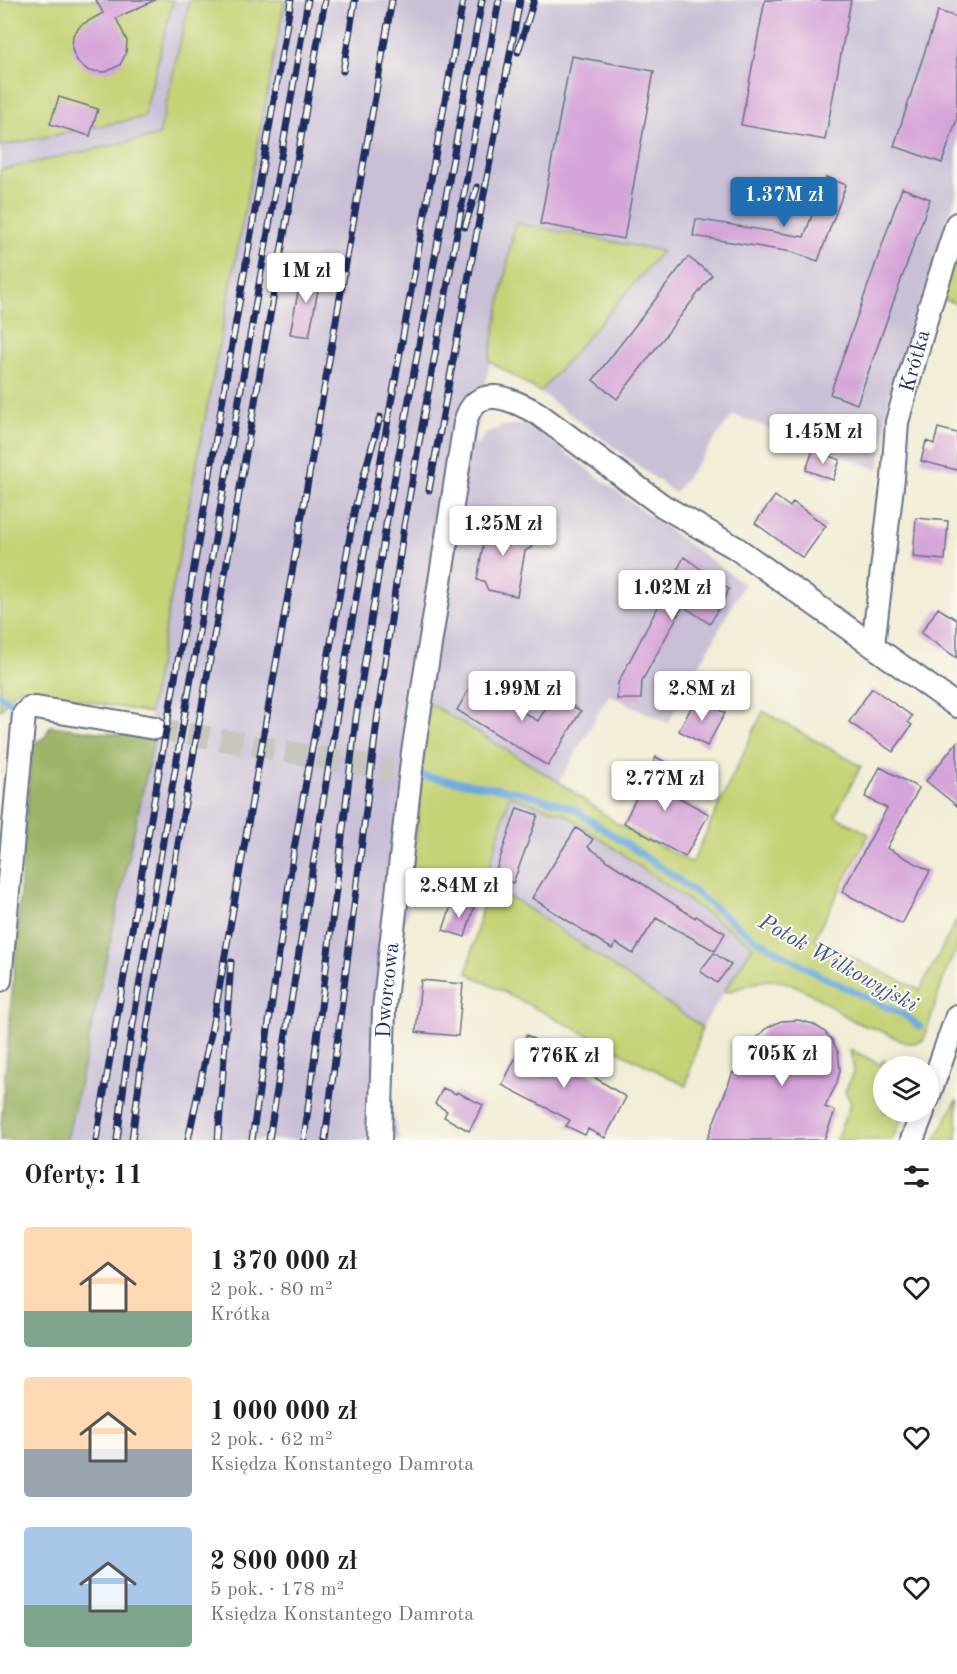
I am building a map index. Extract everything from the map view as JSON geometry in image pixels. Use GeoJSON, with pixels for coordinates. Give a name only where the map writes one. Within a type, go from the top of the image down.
{"type":"FeatureCollection","features":[{"type":"Feature","properties":{"kind":"street","name":"Krótka"},"geometry":{"type":"LineString","coordinates":[[873,645],[893,478],[897,422],[928,309],[957,224]]}},
{"type":"Feature","properties":{"kind":"street","name":"Dworcowa"},"geometry":{"type":"LineString","coordinates":[[380,1140],[384,1009],[402,770],[465,423],[470,410],[485,398],[494,396],[517,402],[537,413],[663,506],[736,548],[873,645]]}},
{"type":"Feature","properties":{"kind":"street"},"geometry":{"type":"LineString","coordinates":[[873,645],[957,706]]}},
{"type":"Feature","properties":{"kind":"street"},"geometry":{"type":"LineString","coordinates":[[0,980],[24,714],[30,708],[36,708],[155,728]]}},
{"type":"Feature","properties":{"kind":"street"},"geometry":{"type":"LineString","coordinates":[[939,1067],[957,1016]]}},
{"type":"Feature","properties":{"kind":"street"},"geometry":{"type":"LineString","coordinates":[[912,1140],[920,1122]]}},
{"type":"Feature","properties":{"kind":"shaded area"},"geometry":{"type":"Polygon","coordinates":[[[0,0],[190,0],[159,135],[0,170],[0,0]]]}},
{"type":"Feature","properties":{"kind":"shaded area"},"geometry":{"type":"Polygon","coordinates":[[[285,0],[957,0],[957,192],[890,394],[879,470],[733,415],[675,493],[540,392],[662,251],[515,224],[474,448],[486,433],[504,426],[522,424],[541,434],[744,584],[668,723],[609,695],[559,782],[429,704],[408,913],[399,933],[391,1086],[393,1113],[400,1140],[67,1140],[154,739],[149,713],[285,0]]]}},
{"type":"Feature","properties":{"kind":"shaded area"},"geometry":{"type":"Polygon","coordinates":[[[509,796],[565,814],[753,947],[702,1027],[517,902],[484,887],[509,796]]]}},
{"type":"Feature","properties":{"kind":"green space"},"geometry":{"type":"Polygon","coordinates":[[[0,0],[173,0],[144,117],[0,146],[0,0]]]}},
{"type":"Feature","properties":{"kind":"green space"},"geometry":{"type":"Polygon","coordinates":[[[190,0],[285,0],[149,713],[18,688],[0,710],[0,170],[159,135],[190,0]]]}},
{"type":"Feature","properties":{"kind":"green space"},"geometry":{"type":"Polygon","coordinates":[[[515,223],[662,251],[540,392],[489,361],[515,223]]]}},
{"type":"Feature","properties":{"kind":"green space"},"geometry":{"type":"Polygon","coordinates":[[[957,257],[957,304],[941,298],[957,257]]]}},
{"type":"Feature","properties":{"kind":"green space"},"geometry":{"type":"Polygon","coordinates":[[[429,703],[559,782],[618,824],[692,863],[763,711],[861,766],[835,816],[869,834],[814,939],[920,990],[957,919],[957,947],[944,977],[924,1040],[907,1043],[846,1017],[806,991],[784,982],[760,981],[724,992],[753,946],[565,814],[509,796],[484,887],[517,901],[702,1027],[686,1086],[467,973],[485,895],[455,885],[411,884],[429,703]]]}},
{"type":"Feature","properties":{"kind":"green space"},"geometry":{"type":"Polygon","coordinates":[[[50,726],[154,739],[67,1140],[0,1140],[32,745],[45,737],[50,726]]]}},
{"type":"Feature","properties":{"kind":"green space"},"geometry":{"type":"Polygon","coordinates":[[[850,1049],[873,1061],[873,1122],[900,1122],[892,1140],[836,1140],[851,1102],[845,1092],[854,1070],[850,1049]]]}},
{"type":"Feature","properties":{"kind":"green space"},"geometry":{"type":"Polygon","coordinates":[[[957,1099],[957,1140],[935,1140],[957,1099]]]}},
{"type":"Feature","properties":{"kind":"building"},"geometry":{"type":"Polygon","coordinates":[[[96,0],[155,0],[116,18],[127,41],[126,53],[120,65],[106,72],[89,71],[78,62],[72,50],[73,35],[81,25],[103,13],[96,0]]]}},
{"type":"Feature","properties":{"kind":"building"},"geometry":{"type":"Polygon","coordinates":[[[765,0],[851,0],[825,140],[741,125],[765,0]]]}},
{"type":"Feature","properties":{"kind":"building"},"geometry":{"type":"Polygon","coordinates":[[[938,11],[957,17],[957,119],[942,163],[894,146],[938,11]]]}},
{"type":"Feature","properties":{"kind":"building"},"geometry":{"type":"Polygon","coordinates":[[[571,56],[654,71],[624,239],[540,224],[571,56]]]}},
{"type":"Feature","properties":{"kind":"building"},"geometry":{"type":"Polygon","coordinates":[[[59,97],[98,109],[90,136],[50,124],[59,97]]]}},
{"type":"Feature","properties":{"kind":"building"},"geometry":{"type":"Polygon","coordinates":[[[826,177],[846,185],[818,261],[792,252],[693,236],[696,219],[804,237],[826,177]]]}},
{"type":"Feature","properties":{"kind":"building"},"geometry":{"type":"Polygon","coordinates":[[[902,188],[930,199],[857,404],[830,394],[902,188]]]}},
{"type":"Feature","properties":{"kind":"building"},"geometry":{"type":"Polygon","coordinates":[[[688,257],[712,275],[617,399],[593,380],[688,257]]]}},
{"type":"Feature","properties":{"kind":"building"},"geometry":{"type":"Polygon","coordinates":[[[302,271],[321,274],[309,337],[290,334],[302,271]]]}},
{"type":"Feature","properties":{"kind":"building"},"geometry":{"type":"Polygon","coordinates":[[[938,428],[957,433],[957,470],[921,461],[926,441],[934,444],[938,428]]]}},
{"type":"Feature","properties":{"kind":"building"},"geometry":{"type":"Polygon","coordinates":[[[813,450],[840,460],[833,480],[806,470],[813,450]]]}},
{"type":"Feature","properties":{"kind":"building"},"geometry":{"type":"Polygon","coordinates":[[[775,496],[790,507],[793,502],[826,526],[803,558],[755,523],[775,496]]]}},
{"type":"Feature","properties":{"kind":"building"},"geometry":{"type":"Polygon","coordinates":[[[916,518],[948,521],[945,560],[913,557],[916,518]]]}},
{"type":"Feature","properties":{"kind":"building"},"geometry":{"type":"Polygon","coordinates":[[[489,520],[517,523],[518,531],[532,547],[525,551],[517,596],[488,590],[484,581],[477,580],[483,546],[482,536],[485,537],[489,520]]]}},
{"type":"Feature","properties":{"kind":"building"},"geometry":{"type":"Polygon","coordinates":[[[684,557],[729,589],[710,624],[683,606],[642,681],[641,699],[617,699],[618,683],[684,557]]]}},
{"type":"Feature","properties":{"kind":"building"},"geometry":{"type":"Polygon","coordinates":[[[938,608],[957,620],[957,658],[921,633],[938,608]]]}},
{"type":"Feature","properties":{"kind":"building"},"geometry":{"type":"Polygon","coordinates":[[[473,682],[538,721],[554,695],[581,711],[548,766],[457,710],[473,682]]]}},
{"type":"Feature","properties":{"kind":"building"},"geometry":{"type":"Polygon","coordinates":[[[872,688],[912,716],[908,722],[912,725],[893,752],[849,722],[872,688]]]}},
{"type":"Feature","properties":{"kind":"building"},"geometry":{"type":"Polygon","coordinates":[[[696,698],[725,713],[707,746],[679,731],[696,698]]]}},
{"type":"Feature","properties":{"kind":"building"},"geometry":{"type":"Polygon","coordinates":[[[957,742],[957,806],[926,781],[957,742]]]}},
{"type":"Feature","properties":{"kind":"building"},"geometry":{"type":"Polygon","coordinates":[[[656,757],[677,768],[665,790],[709,814],[685,857],[624,823],[656,757]]]}},
{"type":"Feature","properties":{"kind":"building"},"geometry":{"type":"Polygon","coordinates":[[[880,767],[919,788],[887,848],[930,871],[902,924],[842,892],[887,808],[865,797],[880,767]]]}},
{"type":"Feature","properties":{"kind":"building"},"geometry":{"type":"Polygon","coordinates":[[[517,808],[538,815],[513,883],[494,876],[517,808]]]}},
{"type":"Feature","properties":{"kind":"building"},"geometry":{"type":"Polygon","coordinates":[[[576,828],[593,839],[588,847],[606,860],[695,918],[696,916],[725,933],[715,951],[656,918],[633,954],[616,943],[612,949],[532,898],[576,828]]]}},
{"type":"Feature","properties":{"kind":"building"},"geometry":{"type":"Polygon","coordinates":[[[453,900],[474,907],[465,937],[443,930],[453,900]]]}},
{"type":"Feature","properties":{"kind":"building"},"geometry":{"type":"Polygon","coordinates":[[[714,953],[731,965],[717,983],[700,971],[714,953]]]}},
{"type":"Feature","properties":{"kind":"building"},"geometry":{"type":"Polygon","coordinates":[[[421,980],[463,984],[458,1036],[416,1032],[421,980]]]}},
{"type":"Feature","properties":{"kind":"building"},"geometry":{"type":"Polygon","coordinates":[[[798,1020],[813,1024],[824,1031],[838,1052],[840,1070],[837,1083],[825,1107],[835,1111],[824,1140],[707,1140],[733,1072],[740,1075],[754,1041],[765,1029],[781,1021],[798,1020]]]}},
{"type":"Feature","properties":{"kind":"building"},"geometry":{"type":"Polygon","coordinates":[[[527,1035],[626,1097],[605,1138],[588,1129],[585,1135],[566,1126],[570,1120],[502,1085],[527,1035]]]}},
{"type":"Feature","properties":{"kind":"building"},"geometry":{"type":"Polygon","coordinates":[[[443,1088],[483,1105],[469,1131],[444,1117],[447,1111],[435,1104],[443,1088]]]}},
{"type":"Feature","properties":{"kind":"waterway","name":"Potok Wilkowyjski"},"geometry":{"type":"LineString","coordinates":[[0,695],[12,703]]}},
{"type":"Feature","properties":{"kind":"waterway","name":"Potok Wilkowyjski"},"geometry":{"type":"LineString","coordinates":[[423,776],[519,792],[571,807],[671,874],[752,937],[823,977],[906,1016],[920,1027]]}},
{"type":"Feature","properties":{"kind":"tunnel"},"geometry":{"type":"LineString","coordinates":[[155,728],[392,770]]}},
{"type":"Feature","properties":{"kind":"railway"},"geometry":{"type":"LineString","coordinates":[[96,1140],[291,0]]}},
{"type":"Feature","properties":{"kind":"railway"},"geometry":{"type":"LineString","coordinates":[[117,1140],[127,1060],[166,823],[308,0]]}},
{"type":"Feature","properties":{"kind":"railway"},"geometry":{"type":"LineString","coordinates":[[132,1140],[142,1059],[181,826],[325,0]]}},
{"type":"Feature","properties":{"kind":"railway"},"geometry":{"type":"LineString","coordinates":[[343,71],[355,0]]}},
{"type":"Feature","properties":{"kind":"railway"},"geometry":{"type":"LineString","coordinates":[[188,1140],[214,1018],[392,0]]}},
{"type":"Feature","properties":{"kind":"railway"},"geometry":{"type":"LineString","coordinates":[[269,1140],[351,627],[463,0]]}},
{"type":"Feature","properties":{"kind":"railway"},"geometry":{"type":"LineString","coordinates":[[304,1140],[356,718],[386,525],[482,0]]}},
{"type":"Feature","properties":{"kind":"railway"},"geometry":{"type":"LineString","coordinates":[[325,1140],[377,721],[404,526],[499,0]]}},
{"type":"Feature","properties":{"kind":"railway"},"geometry":{"type":"LineString","coordinates":[[429,490],[520,0]]}},
{"type":"Feature","properties":{"kind":"railway"},"geometry":{"type":"LineString","coordinates":[[518,52],[534,0]]}},
{"type":"Feature","properties":{"kind":"railway"},"geometry":{"type":"LineString","coordinates":[[465,227],[477,187]]}},
{"type":"Feature","properties":{"kind":"railway"},"geometry":{"type":"LineString","coordinates":[[252,1140],[294,849],[355,508],[380,417]]}},
{"type":"Feature","properties":{"kind":"railway"},"geometry":{"type":"LineString","coordinates":[[218,1140],[231,962]]}}]}
